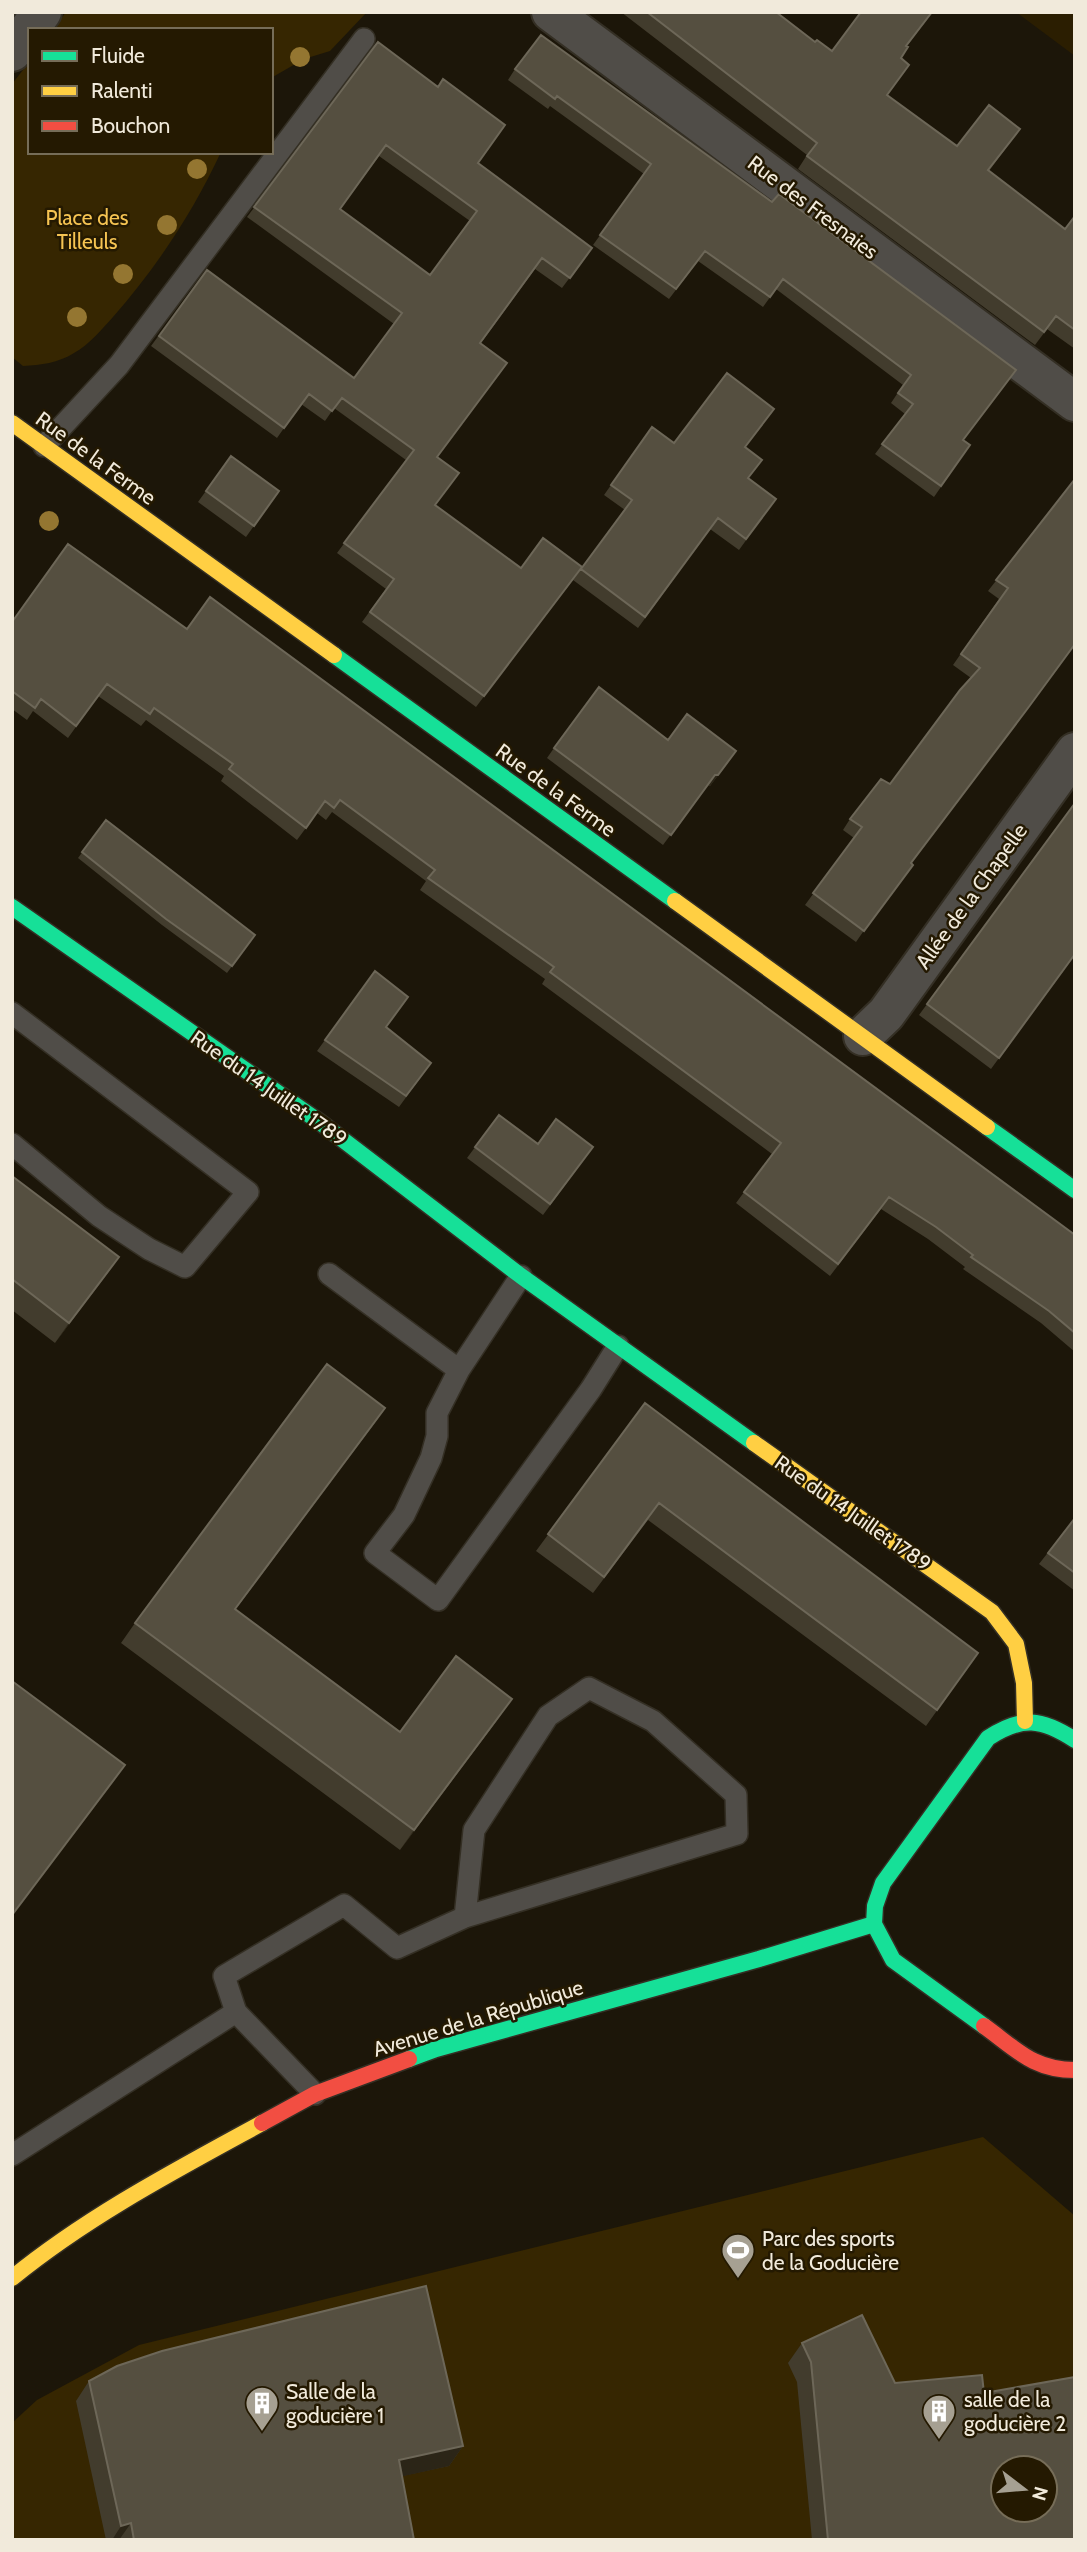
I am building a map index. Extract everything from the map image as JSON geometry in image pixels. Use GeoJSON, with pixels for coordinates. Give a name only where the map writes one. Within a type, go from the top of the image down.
{"type":"FeatureCollection","features":[{"type":"Feature","properties":{"kind":"street","name":"Rue des Fresnaies"},"geometry":{"type":"LineString","coordinates":[[551,12],[1075,402]]}},
{"type":"Feature","properties":{"kind":"street"},"geometry":{"type":"LineString","coordinates":[[12,52],[36,15]]}},
{"type":"Feature","properties":{"kind":"street","name":"Rue de la Ferme"},"geometry":{"type":"LineString","coordinates":[[12,423],[1075,1190]]}},
{"type":"Feature","properties":{"kind":"street","name":"Allée de la Chapelle"},"geometry":{"type":"LineString","coordinates":[[863,1036],[886,1014],[1075,751]]}},
{"type":"Feature","properties":{"kind":"street","name":"Rue du 14 Juillet 1789"},"geometry":{"type":"LineString","coordinates":[[12,907],[321,1123],[521,1276],[992,1612],[1016,1644],[1024,1683],[1025,1721]]}},
{"type":"Feature","properties":{"kind":"street"},"geometry":{"type":"LineString","coordinates":[[1075,1740],[1043,1723],[1025,1721],[1006,1725],[988,1738],[883,1883],[874,1906],[874,1924],[893,1960],[1038,2065],[1054,2070],[1075,2070]]}},
{"type":"Feature","properties":{"kind":"street","name":"Avenue de la République"},"geometry":{"type":"LineString","coordinates":[[12,2278],[49,2248],[166,2176],[315,2094],[436,2049],[874,1924]]}},
{"type":"Feature","properties":{"kind":"lane"},"geometry":{"type":"LineString","coordinates":[[44,446],[119,365],[364,39]]}},
{"type":"Feature","properties":{"kind":"lane"},"geometry":{"type":"LineString","coordinates":[[12,1013],[248,1192],[185,1267],[149,1249],[99,1216],[12,1144]]}},
{"type":"Feature","properties":{"kind":"lane"},"geometry":{"type":"LineString","coordinates":[[329,1275],[459,1370]]}},
{"type":"Feature","properties":{"kind":"lane"},"geometry":{"type":"LineString","coordinates":[[521,1276],[459,1370],[437,1413],[437,1436],[431,1458],[404,1515],[375,1553],[438,1600],[591,1389],[618,1346]]}},
{"type":"Feature","properties":{"kind":"lane"},"geometry":{"type":"LineString","coordinates":[[315,2094],[236,2012],[224,1976],[344,1905],[397,1948],[465,1917],[737,1834],[736,1795],[653,1721],[589,1688],[548,1716],[474,1830],[465,1917]]}},
{"type":"Feature","properties":{"kind":"lane"},"geometry":{"type":"LineString","coordinates":[[12,2155],[236,2012]]}},
{"type":"Feature","properties":{"kind":"shaded area"},"geometry":{"type":"Polygon","coordinates":[[[1016,12],[1075,12],[1075,56],[1016,12]]]}},
{"type":"Feature","properties":{"kind":"green space"},"geometry":{"type":"Polygon","coordinates":[[[66,12],[367,12],[330,51],[304,59],[273,77],[273,28],[54,28],[66,12]]]}},
{"type":"Feature","properties":{"kind":"green space","name":"Place des Tilleuls"},"geometry":{"type":"Polygon","coordinates":[[[28,64],[28,154],[220,154],[173,238],[144,279],[100,332],[62,359],[23,366],[12,357],[12,84],[28,64]]]}},
{"type":"Feature","properties":{"kind":"green space","name":"Parc des sports de la Goducière"},"geometry":{"type":"Polygon","coordinates":[[[983,2137],[1075,2216],[1075,2540],[12,2540],[12,2423],[37,2400],[139,2345],[983,2137]]]}},
{"type":"Feature","properties":{"kind":"building"},"geometry":{"type":"Polygon","coordinates":[[[647,12],[776,12],[815,42],[817,40],[832,51],[861,12],[932,12],[906,46],[908,47],[901,58],[909,65],[887,95],[957,146],[989,105],[1020,129],[988,170],[1065,229],[1075,216],[1075,330],[1056,316],[1044,332],[807,156],[817,143],[647,12]]]}},
{"type":"Feature","properties":{"kind":"building"},"geometry":{"type":"Polygon","coordinates":[[[541,35],[772,202],[779,194],[1016,370],[963,440],[970,445],[941,486],[882,444],[913,404],[898,393],[911,375],[783,279],[770,297],[705,251],[676,289],[600,235],[651,164],[515,69],[541,35]]]}},
{"type":"Feature","properties":{"kind":"building"},"geometry":{"type":"Polygon","coordinates":[[[378,42],[438,87],[443,79],[505,125],[478,163],[592,248],[570,278],[542,258],[480,343],[507,363],[437,457],[459,473],[435,505],[521,568],[543,538],[582,567],[484,696],[370,612],[394,579],[344,543],[414,450],[342,398],[332,411],[309,394],[284,428],[159,336],[207,270],[354,378],[402,313],[254,207],[378,42]],[[386,145],[340,209],[430,275],[477,211],[386,145]]]}},
{"type":"Feature","properties":{"kind":"building"},"geometry":{"type":"Polygon","coordinates":[[[727,373],[774,409],[745,447],[762,460],[748,478],[776,499],[746,539],[718,518],[645,617],[581,569],[632,500],[611,485],[652,427],[674,443],[727,373]]]}},
{"type":"Feature","properties":{"kind":"building"},"geometry":{"type":"Polygon","coordinates":[[[231,456],[279,491],[254,526],[206,491],[231,456]]]}},
{"type":"Feature","properties":{"kind":"building"},"geometry":{"type":"Polygon","coordinates":[[[1075,479],[1075,644],[911,863],[913,865],[864,931],[813,893],[862,827],[850,819],[881,779],[890,784],[960,690],[980,668],[961,654],[1008,588],[996,580],[1075,479]]]}},
{"type":"Feature","properties":{"kind":"building"},"geometry":{"type":"Polygon","coordinates":[[[68,544],[187,629],[210,597],[1075,1235],[1075,1333],[1049,1311],[971,1257],[973,1255],[936,1227],[889,1197],[838,1264],[744,1192],[781,1143],[550,972],[554,967],[428,878],[435,870],[340,800],[334,808],[325,801],[306,828],[229,769],[233,764],[154,708],[150,714],[107,684],[76,726],[41,699],[35,708],[12,691],[12,622],[68,544]]]}},
{"type":"Feature","properties":{"kind":"building"},"geometry":{"type":"Polygon","coordinates":[[[599,687],[668,740],[687,714],[736,751],[671,835],[554,748],[599,687]]]}},
{"type":"Feature","properties":{"kind":"building"},"geometry":{"type":"Polygon","coordinates":[[[1075,803],[1075,954],[999,1058],[927,1004],[1075,803]]]}},
{"type":"Feature","properties":{"kind":"building"},"geometry":{"type":"Polygon","coordinates":[[[106,820],[255,935],[232,966],[166,919],[82,852],[106,820]]]}},
{"type":"Feature","properties":{"kind":"building"},"geometry":{"type":"Polygon","coordinates":[[[375,971],[408,997],[386,1027],[431,1063],[406,1096],[325,1040],[375,971]]]}},
{"type":"Feature","properties":{"kind":"building"},"geometry":{"type":"Polygon","coordinates":[[[499,1115],[538,1144],[556,1119],[593,1147],[550,1204],[475,1147],[499,1115]]]}},
{"type":"Feature","properties":{"kind":"building"},"geometry":{"type":"Polygon","coordinates":[[[12,1176],[119,1257],[69,1323],[12,1279],[12,1176]]]}},
{"type":"Feature","properties":{"kind":"building"},"geometry":{"type":"Polygon","coordinates":[[[327,1364],[385,1408],[235,1609],[400,1732],[456,1656],[512,1699],[414,1830],[135,1623],[327,1364]]]}},
{"type":"Feature","properties":{"kind":"building"},"geometry":{"type":"Polygon","coordinates":[[[645,1403],[978,1653],[937,1710],[659,1503],[604,1577],[548,1534],[645,1403]]]}},
{"type":"Feature","properties":{"kind":"building"},"geometry":{"type":"Polygon","coordinates":[[[1075,1518],[1075,1573],[1048,1553],[1075,1518]]]}},
{"type":"Feature","properties":{"kind":"building"},"geometry":{"type":"Polygon","coordinates":[[[12,1681],[125,1765],[12,1915],[12,1681]]]}},
{"type":"Feature","properties":{"kind":"building","name":"Salle de la goducière 1"},"geometry":{"type":"Polygon","coordinates":[[[426,2286],[463,2446],[399,2460],[414,2540],[134,2540],[131,2523],[121,2526],[89,2381],[117,2366],[162,2351],[426,2286]]]}},
{"type":"Feature","properties":{"kind":"building","name":"salle de la goducière 2"},"geometry":{"type":"Polygon","coordinates":[[[862,2315],[895,2383],[982,2375],[984,2393],[1075,2377],[1075,2540],[828,2540],[811,2362],[802,2343],[862,2315]]]}},
{"type":"Feature","properties":{"kind":"traffic: fast"},"geometry":{"type":"LineString","coordinates":[[334,655],[675,901]]}},
{"type":"Feature","properties":{"kind":"traffic: fast"},"geometry":{"type":"LineString","coordinates":[[12,907],[321,1123],[521,1276],[754,1443]]}},
{"type":"Feature","properties":{"kind":"traffic: fast"},"geometry":{"type":"LineString","coordinates":[[987,1127],[1075,1190]]}},
{"type":"Feature","properties":{"kind":"traffic: fast"},"geometry":{"type":"LineString","coordinates":[[984,2026],[893,1960],[874,1924],[875,1906],[883,1883],[988,1738],[1011,1726],[1032,1722],[1052,1727],[1075,1740]]}},
{"type":"Feature","properties":{"kind":"traffic: fast"},"geometry":{"type":"LineString","coordinates":[[409,2059],[874,1924]]}},
{"type":"Feature","properties":{"kind":"traffic: slow"},"geometry":{"type":"LineString","coordinates":[[12,423],[334,655]]}},
{"type":"Feature","properties":{"kind":"traffic: slow"},"geometry":{"type":"LineString","coordinates":[[675,901],[987,1127]]}},
{"type":"Feature","properties":{"kind":"traffic: slow"},"geometry":{"type":"LineString","coordinates":[[754,1443],[992,1612],[1016,1644],[1024,1683],[1025,1721]]}},
{"type":"Feature","properties":{"kind":"traffic: slow"},"geometry":{"type":"LineString","coordinates":[[12,2278],[102,2214],[262,2123]]}},
{"type":"Feature","properties":{"kind":"traffic: jam"},"geometry":{"type":"LineString","coordinates":[[984,2026],[1036,2062],[1075,2070]]}},
{"type":"Feature","properties":{"kind":"traffic: jam"},"geometry":{"type":"LineString","coordinates":[[262,2123],[315,2094],[409,2059]]}},
{"type":"Feature","properties":{"kind":"place","name":"Parc des sports de la Goducière"},"geometry":{"type":"Point","coordinates":[738,2280]}},
{"type":"Feature","properties":{"kind":"place","name":"Salle de la goducière 1"},"geometry":{"type":"Point","coordinates":[262,2433]}},
{"type":"Feature","properties":{"kind":"place","name":"salle de la goducière 2"},"geometry":{"type":"Point","coordinates":[939,2441]}}]}
